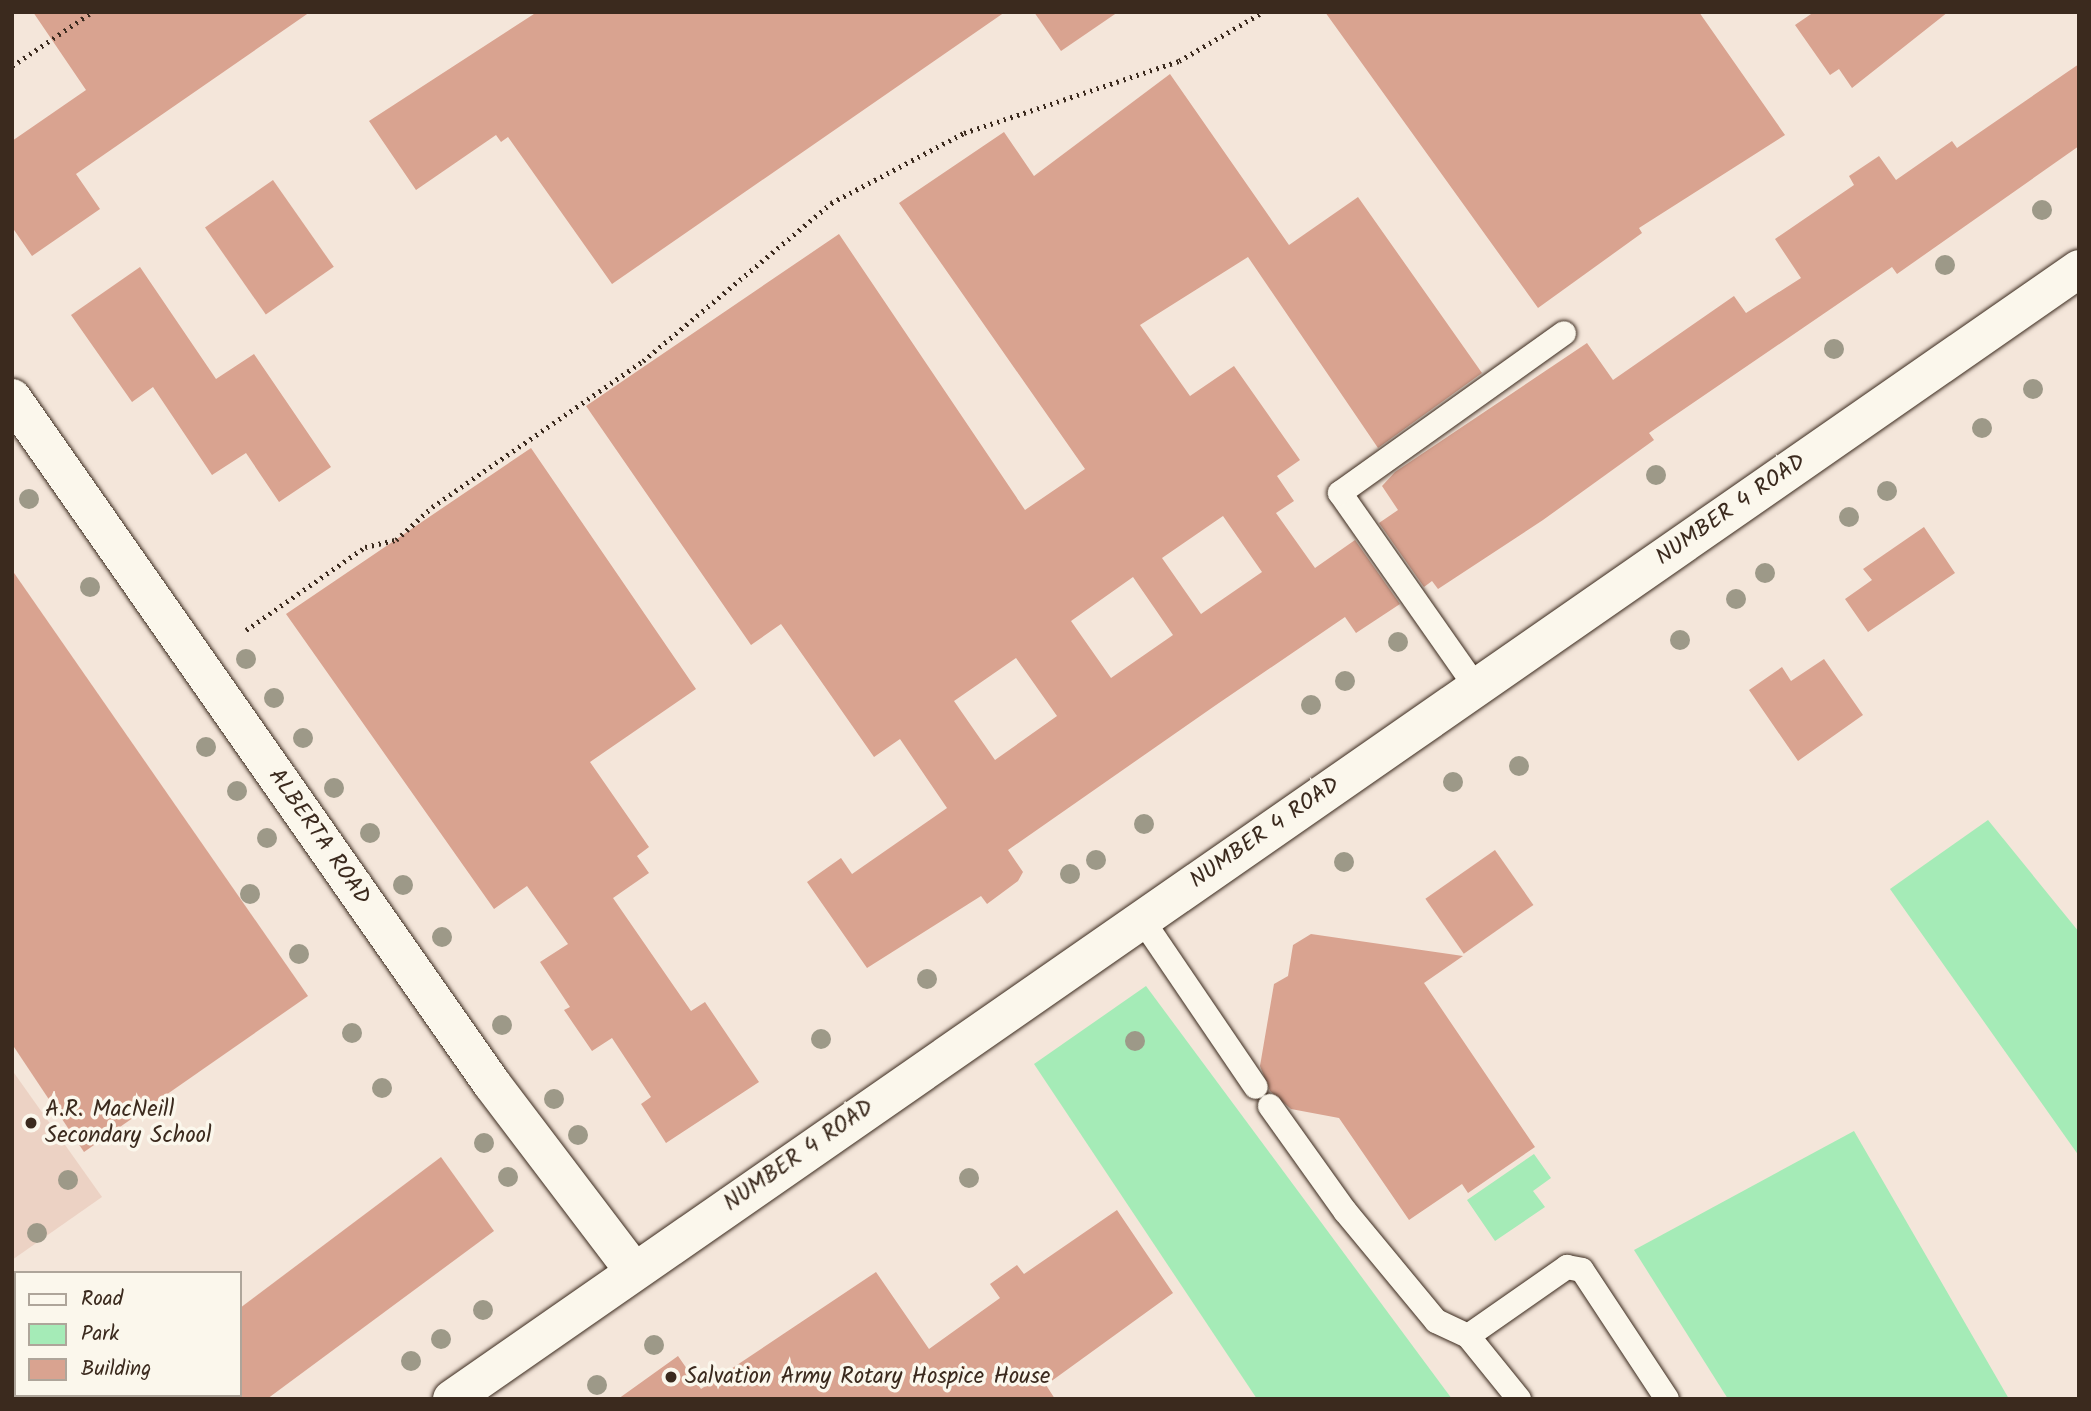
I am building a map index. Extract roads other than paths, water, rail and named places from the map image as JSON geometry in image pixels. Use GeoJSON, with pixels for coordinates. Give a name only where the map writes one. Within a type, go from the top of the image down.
{"type":"FeatureCollection","features":[{"type":"Feature","properties":{"kind":"main road","name":"NUMBER 4 ROAD"},"geometry":{"type":"LineString","coordinates":[[452,1399],[1141,918],[2079,270]]}},
{"type":"Feature","properties":{"kind":"main road","name":"ALBERTA ROAD"},"geometry":{"type":"LineString","coordinates":[[12,398],[492,1084],[634,1271]]}},
{"type":"Feature","properties":{"kind":"lane"},"geometry":{"type":"LineString","coordinates":[[1476,687],[1340,493],[1564,333]]}},
{"type":"Feature","properties":{"kind":"lane"},"geometry":{"type":"LineString","coordinates":[[1141,918],[1345,1212],[1436,1321],[1468,1336],[1519,1399]]}},
{"type":"Feature","properties":{"kind":"lane"},"geometry":{"type":"LineString","coordinates":[[1468,1336],[1567,1267],[1581,1270],[1667,1399]]}},
{"type":"Feature","properties":{"kind":"place","name":"A.R. MacNeill Secondary School"},"geometry":{"type":"Point","coordinates":[31,1123]}},
{"type":"Feature","properties":{"kind":"place","name":"Salvation Army Rotary Hospice House"},"geometry":{"type":"Point","coordinates":[671,1377]}}]}
